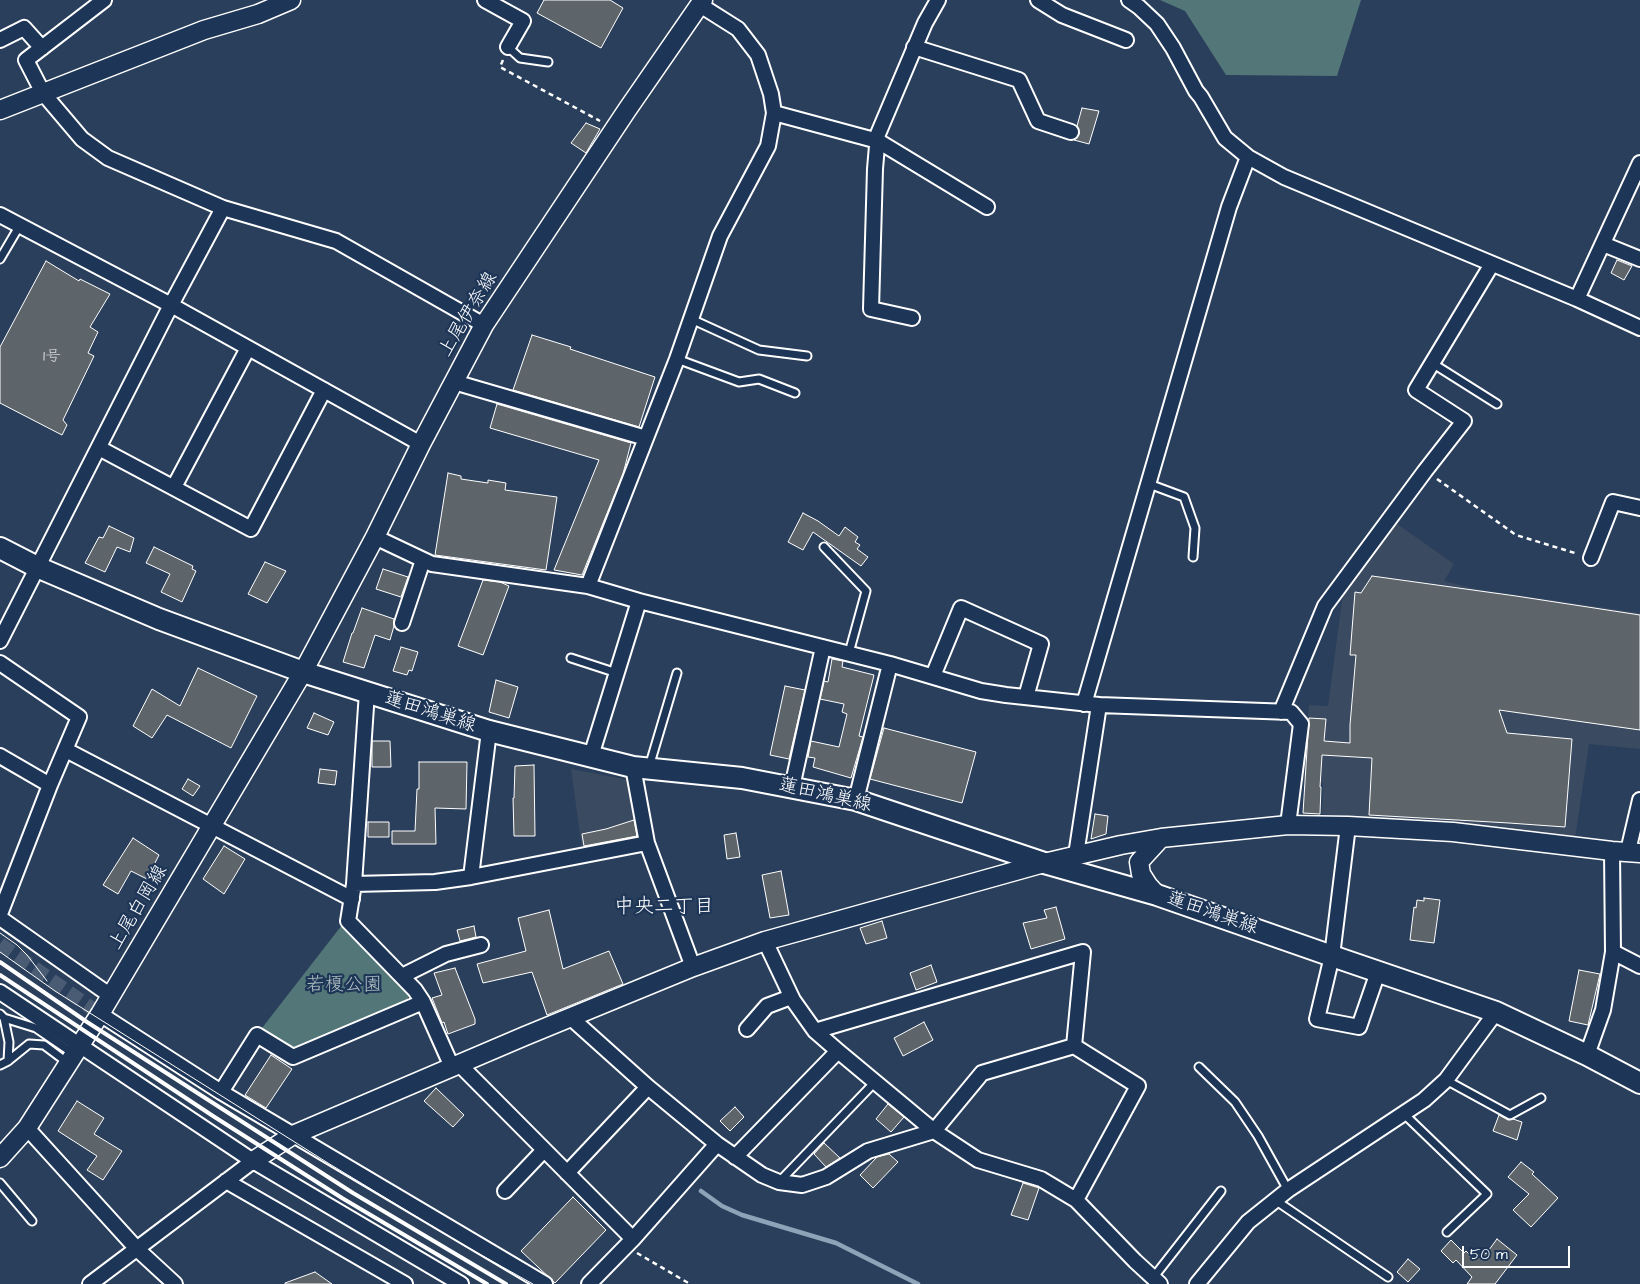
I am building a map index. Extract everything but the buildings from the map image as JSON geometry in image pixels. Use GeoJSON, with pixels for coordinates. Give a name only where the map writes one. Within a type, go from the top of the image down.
{"type":"FeatureCollection","features":[{"type":"Feature","properties":{"kind":"main road","name":"蓮田鴻巣線"},"geometry":{"type":"LineString","coordinates":[[0,548],[159,619],[303,672],[489,731],[641,767],[742,778],[856,800],[1044,863],[1157,895],[1496,1012],[1640,1084]]}},
{"type":"Feature","properties":{"kind":"street"},"geometry":{"type":"LineString","coordinates":[[104,0],[26,60],[43,93],[82,139],[108,158],[223,208],[336,242],[484,325]]}},
{"type":"Feature","properties":{"kind":"street"},"geometry":{"type":"LineString","coordinates":[[0,110],[204,30],[258,14],[291,0]]}},
{"type":"Feature","properties":{"kind":"street"},"geometry":{"type":"LineString","coordinates":[[485,0],[523,21],[508,47]]}},
{"type":"Feature","properties":{"kind":"street"},"geometry":{"type":"LineString","coordinates":[[912,318],[871,309],[875,169],[878,134],[914,47],[938,0]]}},
{"type":"Feature","properties":{"kind":"street"},"geometry":{"type":"LineString","coordinates":[[1038,0],[1062,15],[1126,40]]}},
{"type":"Feature","properties":{"kind":"street"},"geometry":{"type":"LineString","coordinates":[[1129,0],[1157,24],[1225,138],[1248,157],[1284,177],[1577,299],[1640,328]]}},
{"type":"Feature","properties":{"kind":"street"},"geometry":{"type":"LineString","coordinates":[[588,586],[677,359],[720,236],[768,146],[774,113],[771,94],[758,55],[738,29],[702,2]]}},
{"type":"Feature","properties":{"kind":"street","name":"上尾伊奈線"},"geometry":{"type":"LineString","coordinates":[[303,672],[375,537],[420,444],[484,325],[615,128],[702,2]]}},
{"type":"Feature","properties":{"kind":"street"},"geometry":{"type":"LineString","coordinates":[[0,40],[24,28],[42,48]]}},
{"type":"Feature","properties":{"kind":"street"},"geometry":{"type":"LineString","coordinates":[[914,47],[1019,80],[1038,121],[1071,132]]}},
{"type":"Feature","properties":{"kind":"street"},"geometry":{"type":"LineString","coordinates":[[774,113],[878,141],[987,207]]}},
{"type":"Feature","properties":{"kind":"street"},"geometry":{"type":"LineString","coordinates":[[1084,704],[1229,206],[1248,157]]}},
{"type":"Feature","properties":{"kind":"street"},"geometry":{"type":"LineString","coordinates":[[1577,299],[1640,163]]}},
{"type":"Feature","properties":{"kind":"street"},"geometry":{"type":"LineString","coordinates":[[0,641],[171,305],[223,208]]}},
{"type":"Feature","properties":{"kind":"street"},"geometry":{"type":"LineString","coordinates":[[0,215],[171,305],[420,444]]}},
{"type":"Feature","properties":{"kind":"street"},"geometry":{"type":"LineString","coordinates":[[1603,244],[1640,259]]}},
{"type":"Feature","properties":{"kind":"street"},"geometry":{"type":"LineString","coordinates":[[1281,712],[1325,606],[1464,421],[1416,390],[1492,264]]}},
{"type":"Feature","properties":{"kind":"street"},"geometry":{"type":"LineString","coordinates":[[174,487],[248,348]]}},
{"type":"Feature","properties":{"kind":"street"},"geometry":{"type":"LineString","coordinates":[[454,382],[646,438]]}},
{"type":"Feature","properties":{"kind":"street"},"geometry":{"type":"LineString","coordinates":[[99,448],[251,529],[324,390]]}},
{"type":"Feature","properties":{"kind":"street"},"geometry":{"type":"LineString","coordinates":[[1591,558],[1613,502],[1640,508]]}},
{"type":"Feature","properties":{"kind":"street"},"geometry":{"type":"LineString","coordinates":[[375,537],[432,564],[588,586],[639,601],[849,653],[981,691],[1084,704],[1291,712],[1301,724],[1288,825]]}},
{"type":"Feature","properties":{"kind":"street"},"geometry":{"type":"LineString","coordinates":[[402,623],[423,560]]}},
{"type":"Feature","properties":{"kind":"street"},"geometry":{"type":"LineString","coordinates":[[591,756],[639,601]]}},
{"type":"Feature","properties":{"kind":"street"},"geometry":{"type":"LineString","coordinates":[[933,676],[961,608],[1041,644],[1026,697]]}},
{"type":"Feature","properties":{"kind":"street"},"geometry":{"type":"LineString","coordinates":[[792,788],[823,647]]}},
{"type":"Feature","properties":{"kind":"street"},"geometry":{"type":"LineString","coordinates":[[0,663],[79,717],[0,914]]}},
{"type":"Feature","properties":{"kind":"street"},"geometry":{"type":"LineString","coordinates":[[856,800],[890,664]]}},
{"type":"Feature","properties":{"kind":"street","name":"上尾白岡線"},"geometry":{"type":"LineString","coordinates":[[0,1158],[27,1128],[100,1014],[303,672]]}},
{"type":"Feature","properties":{"kind":"street"},"geometry":{"type":"LineString","coordinates":[[367,692],[354,884],[348,922],[415,990],[455,1066],[544,1150],[630,1242]]}},
{"type":"Feature","properties":{"kind":"street"},"geometry":{"type":"LineString","coordinates":[[1076,855],[1099,705]]}},
{"type":"Feature","properties":{"kind":"street"},"geometry":{"type":"LineString","coordinates":[[471,877],[489,731]]}},
{"type":"Feature","properties":{"kind":"street"},"geometry":{"type":"LineString","coordinates":[[66,750],[352,899]]}},
{"type":"Feature","properties":{"kind":"street"},"geometry":{"type":"LineString","coordinates":[[0,756],[50,786]]}},
{"type":"Feature","properties":{"kind":"street"},"geometry":{"type":"LineString","coordinates":[[641,767],[647,843],[693,967]]}},
{"type":"Feature","properties":{"kind":"street"},"geometry":{"type":"LineString","coordinates":[[1587,1056],[1603,1010],[1627,852],[1640,800]]}},
{"type":"Feature","properties":{"kind":"street"},"geometry":{"type":"LineString","coordinates":[[90,1284],[253,1161],[293,1135],[570,1017],[693,967],[765,941],[1044,863],[1161,838],[1288,825],[1348,826],[1453,832],[1627,852]]}},
{"type":"Feature","properties":{"kind":"street"},"geometry":{"type":"LineString","coordinates":[[1348,826],[1332,956],[1317,1019],[1359,1027],[1378,972]]}},
{"type":"Feature","properties":{"kind":"street"},"geometry":{"type":"LineString","coordinates":[[1157,895],[1141,874],[1139,862],[1161,838]]}},
{"type":"Feature","properties":{"kind":"street"},"geometry":{"type":"LineString","coordinates":[[354,884],[435,882],[471,877],[647,843]]}},
{"type":"Feature","properties":{"kind":"street"},"geometry":{"type":"LineString","coordinates":[[0,918],[111,996]]}},
{"type":"Feature","properties":{"kind":"street"},"geometry":{"type":"LineString","coordinates":[[765,941],[791,996],[816,1031],[838,1051],[934,1131],[978,1160],[1041,1179],[1076,1200],[1156,1281]]}},
{"type":"Feature","properties":{"kind":"street"},"geometry":{"type":"LineString","coordinates":[[402,976],[446,954],[481,945]]}},
{"type":"Feature","properties":{"kind":"street"},"geometry":{"type":"LineString","coordinates":[[816,1031],[1083,952],[1074,1046]]}},
{"type":"Feature","properties":{"kind":"street"},"geometry":{"type":"LineString","coordinates":[[1613,952],[1640,966]]}},
{"type":"Feature","properties":{"kind":"street"},"geometry":{"type":"LineString","coordinates":[[0,992],[74,1054],[461,1284]]}},
{"type":"Feature","properties":{"kind":"street"},"geometry":{"type":"LineString","coordinates":[[748,1029],[767,1006],[791,996]]}},
{"type":"Feature","properties":{"kind":"street"},"geometry":{"type":"LineString","coordinates":[[221,1092],[257,1034],[294,1057],[423,1002]]}},
{"type":"Feature","properties":{"kind":"street"},"geometry":{"type":"LineString","coordinates":[[1197,1284],[1248,1222],[1288,1190],[1424,1100],[1446,1080],[1496,1012]]}},
{"type":"Feature","properties":{"kind":"street"},"geometry":{"type":"LineString","coordinates":[[100,1014],[221,1092],[545,1284]]}},
{"type":"Feature","properties":{"kind":"street"},"geometry":{"type":"LineString","coordinates":[[570,1017],[648,1087],[717,1144],[762,1175],[779,1182],[802,1185],[826,1177],[868,1151],[934,1131],[982,1072],[1074,1046],[1138,1086],[1076,1200]]}},
{"type":"Feature","properties":{"kind":"street"},"geometry":{"type":"LineString","coordinates":[[735,1157],[838,1051]]}},
{"type":"Feature","properties":{"kind":"street"},"geometry":{"type":"LineString","coordinates":[[566,1173],[648,1087]]}},
{"type":"Feature","properties":{"kind":"street"},"geometry":{"type":"LineString","coordinates":[[27,1128],[137,1249],[175,1284]]}},
{"type":"Feature","properties":{"kind":"street"},"geometry":{"type":"LineString","coordinates":[[589,1284],[630,1242],[717,1144]]}},
{"type":"Feature","properties":{"kind":"street"},"geometry":{"type":"LineString","coordinates":[[504,1191],[544,1150]]}},
{"type":"Feature","properties":{"kind":"street"},"geometry":{"type":"LineString","coordinates":[[226,1181],[405,1284]]}},
{"type":"Feature","properties":{"kind":"lane"},"geometry":{"type":"LineString","coordinates":[[508,47],[520,58],[548,62]]}},
{"type":"Feature","properties":{"kind":"lane"},"geometry":{"type":"LineString","coordinates":[[0,259],[20,225]]}},
{"type":"Feature","properties":{"kind":"lane"},"geometry":{"type":"LineString","coordinates":[[691,319],[759,350],[807,356]]}},
{"type":"Feature","properties":{"kind":"lane"},"geometry":{"type":"LineString","coordinates":[[677,359],[738,382],[759,379],[795,393]]}},
{"type":"Feature","properties":{"kind":"lane"},"geometry":{"type":"LineString","coordinates":[[1432,363],[1497,404]]}},
{"type":"Feature","properties":{"kind":"lane"},"geometry":{"type":"LineString","coordinates":[[1149,484],[1184,497],[1194,528],[1193,557]]}},
{"type":"Feature","properties":{"kind":"lane"},"geometry":{"type":"LineString","coordinates":[[824,547],[866,591],[849,653]]}},
{"type":"Feature","properties":{"kind":"lane"},"geometry":{"type":"LineString","coordinates":[[571,658],[617,673]]}},
{"type":"Feature","properties":{"kind":"lane"},"geometry":{"type":"LineString","coordinates":[[641,767],[677,673]]}},
{"type":"Feature","properties":{"kind":"lane"},"geometry":{"type":"LineString","coordinates":[[2,1016],[36,1028],[74,1054]]}},
{"type":"Feature","properties":{"kind":"lane"},"geometry":{"type":"LineString","coordinates":[[2,1016],[9,1042],[8,1061]]}},
{"type":"Feature","properties":{"kind":"lane"},"geometry":{"type":"LineString","coordinates":[[0,1064],[8,1061],[28,1044],[44,1045],[74,1054]]}},
{"type":"Feature","properties":{"kind":"lane"},"geometry":{"type":"LineString","coordinates":[[1199,1067],[1235,1102],[1258,1136],[1288,1190]]}},
{"type":"Feature","properties":{"kind":"lane"},"geometry":{"type":"LineString","coordinates":[[1446,1080],[1510,1115],[1541,1098]]}},
{"type":"Feature","properties":{"kind":"lane"},"geometry":{"type":"LineString","coordinates":[[779,1182],[875,1082]]}},
{"type":"Feature","properties":{"kind":"lane"},"geometry":{"type":"LineString","coordinates":[[1404,1113],[1487,1194],[1447,1232]]}},
{"type":"Feature","properties":{"kind":"lane"},"geometry":{"type":"LineString","coordinates":[[0,1183],[32,1221]]}},
{"type":"Feature","properties":{"kind":"lane"},"geometry":{"type":"LineString","coordinates":[[1156,1281],[1221,1191]]}},
{"type":"Feature","properties":{"kind":"lane"},"geometry":{"type":"LineString","coordinates":[[1275,1200],[1388,1277]]}},
{"type":"Feature","properties":{"kind":"path"},"geometry":{"type":"LineString","coordinates":[[508,47],[500,67],[615,128]]}},
{"type":"Feature","properties":{"kind":"path"},"geometry":{"type":"LineString","coordinates":[[1425,471],[1516,535],[1591,558]]}},
{"type":"Feature","properties":{"kind":"path"},"geometry":{"type":"LineString","coordinates":[[630,1242],[690,1284]]}},
{"type":"Feature","properties":{"kind":"shaded area"},"geometry":{"type":"Polygon","coordinates":[[[1393,521],[1454,564],[1444,581],[1476,589],[1640,613],[1640,749],[1589,744],[1575,839],[1322,814],[1323,783],[1303,781],[1309,705],[1328,706],[1344,586],[1393,521]]]}},
{"type":"Feature","properties":{"kind":"shaded area"},"geometry":{"type":"Polygon","coordinates":[[[571,769],[629,780],[641,833],[638,839],[582,849],[571,769]]]}},
{"type":"Feature","properties":{"kind":"green space"},"geometry":{"type":"Polygon","coordinates":[[[1160,0],[1361,0],[1337,76],[1226,75],[1185,11],[1160,0]]]}},
{"type":"Feature","properties":{"kind":"green space","name":"若榎公園"},"geometry":{"type":"Polygon","coordinates":[[[342,925],[409,995],[407,1002],[296,1051],[262,1028],[342,925]]]}},
{"type":"Feature","properties":{"kind":"waterway"},"geometry":{"type":"LineString","coordinates":[[701,1191],[722,1206],[742,1215],[836,1243],[918,1284]]}},
{"type":"Feature","properties":{"kind":"tunnel"},"geometry":{"type":"LineString","coordinates":[[0,944],[100,1014]]}},
{"type":"Feature","properties":{"kind":"tram line"},"geometry":{"type":"LineString","coordinates":[[0,933],[27,955],[47,981]]}},
{"type":"Feature","properties":{"kind":"tram line"},"geometry":{"type":"LineString","coordinates":[[0,952],[55,991],[328,1163],[465,1246],[533,1284]]}},
{"type":"Feature","properties":{"kind":"railway"},"geometry":{"type":"LineString","coordinates":[[0,962],[87,1022],[353,1193],[506,1284]]}},
{"type":"Feature","properties":{"kind":"railway"},"geometry":{"type":"LineString","coordinates":[[0,975],[213,1116],[342,1198],[487,1284]]}},
{"type":"Feature","properties":{"kind":"district","name":"中央二丁目"},"geometry":{"type":"Point","coordinates":[664,908]}}]}
